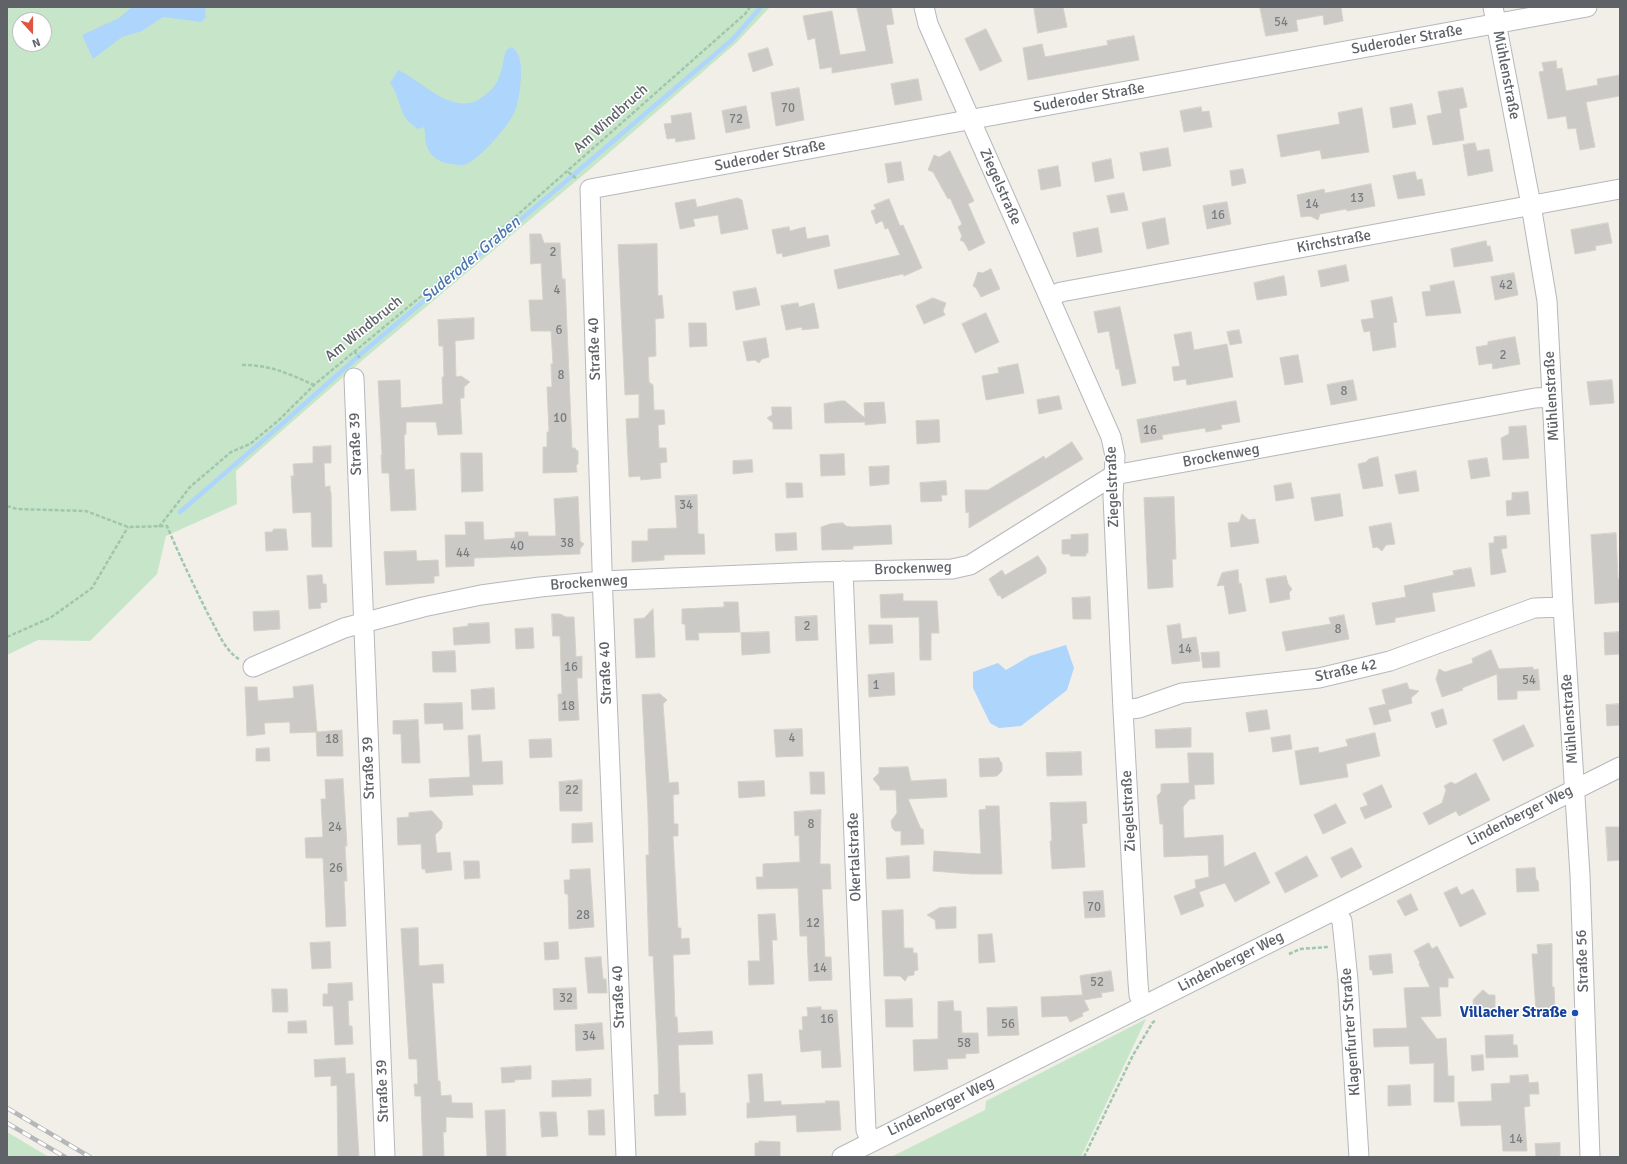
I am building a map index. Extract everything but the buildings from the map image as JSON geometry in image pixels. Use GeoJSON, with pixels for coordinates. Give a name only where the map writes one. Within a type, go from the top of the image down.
{"type":"FeatureCollection","features":[{"type":"Feature","properties":{"kind":"street","name":"Ziegelstraße"},"geometry":{"type":"LineString","coordinates":[[924,7],[925,18],[1111,437],[1115,456],[1114,497],[1123,710],[1139,995],[1144,1005]]}},
{"type":"Feature","properties":{"kind":"street","name":"Suderoder Straße"},"geometry":{"type":"LineString","coordinates":[[590,189],[970,119],[1495,15],[1587,7]]}},
{"type":"Feature","properties":{"kind":"street","name":"Mühlenstraße"},"geometry":{"type":"LineString","coordinates":[[1495,15],[1531,205],[1547,301],[1574,789]]}},
{"type":"Feature","properties":{"kind":"street","name":"Straße 40"},"geometry":{"type":"LineString","coordinates":[[590,189],[602,581],[626,1157]]}},
{"type":"Feature","properties":{"kind":"street","name":"Kirchstraße"},"geometry":{"type":"LineString","coordinates":[[1049,297],[1061,292],[1620,189]]}},
{"type":"Feature","properties":{"kind":"street","name":"Straße 39"},"geometry":{"type":"LineString","coordinates":[[354,378],[386,1157]]}},
{"type":"Feature","properties":{"kind":"street","name":"Brockenweg"},"geometry":{"type":"LineString","coordinates":[[253,667],[344,628],[423,607],[481,595],[602,581],[843,571],[952,570],[970,565],[1114,475],[1535,398],[1552,397]]}},
{"type":"Feature","properties":{"kind":"street","name":"Okertalstraße"},"geometry":{"type":"LineString","coordinates":[[843,571],[866,1130],[872,1142]]}},
{"type":"Feature","properties":{"kind":"street","name":"Straße 42"},"geometry":{"type":"LineString","coordinates":[[1123,710],[1139,708],[1182,693],[1319,678],[1390,661],[1534,608],[1563,607]]}},
{"type":"Feature","properties":{"kind":"street","name":"Lindenberger Weg"},"geometry":{"type":"LineString","coordinates":[[850,1155],[872,1142],[1620,767]]}},
{"type":"Feature","properties":{"kind":"street","name":"Straße 56"},"geometry":{"type":"LineString","coordinates":[[1574,789],[1580,875],[1590,1157]]}},
{"type":"Feature","properties":{"kind":"street","name":"Klagenfurter Straße"},"geometry":{"type":"LineString","coordinates":[[1335,910],[1342,921],[1345,945],[1359,1157]]}},
{"type":"Feature","properties":{"kind":"path","name":"Am Windbruch"},"geometry":{"type":"LineString","coordinates":[[159,527],[190,487],[231,452],[250,444],[279,420],[314,385],[463,263],[569,173],[745,14],[750,7]]}},
{"type":"Feature","properties":{"kind":"path"},"geometry":{"type":"LineString","coordinates":[[569,173],[574,177]]}},
{"type":"Feature","properties":{"kind":"path"},"geometry":{"type":"LineString","coordinates":[[354,351],[360,358]]}},
{"type":"Feature","properties":{"kind":"path"},"geometry":{"type":"LineString","coordinates":[[242,365],[260,365],[283,371],[314,385]]}},
{"type":"Feature","properties":{"kind":"path"},"geometry":{"type":"LineString","coordinates":[[7,506],[17,509],[86,512],[128,527],[167,526],[185,569],[222,639],[234,656],[253,667]]}},
{"type":"Feature","properties":{"kind":"path"},"geometry":{"type":"LineString","coordinates":[[7,637],[50,618],[92,588],[128,527]]}},
{"type":"Feature","properties":{"kind":"path"},"geometry":{"type":"LineString","coordinates":[[1287,955],[1300,949],[1345,945]]}},
{"type":"Feature","properties":{"kind":"path"},"geometry":{"type":"LineString","coordinates":[[1084,1157],[1133,1055],[1153,1022],[1159,1019]]}},
{"type":"Feature","properties":{"kind":"green space"},"geometry":{"type":"Polygon","coordinates":[[[7,7],[770,7],[736,43],[588,171],[365,358],[236,471],[237,504],[166,536],[157,574],[90,641],[38,640],[7,655],[7,7]]]}},
{"type":"Feature","properties":{"kind":"green space"},"geometry":{"type":"Polygon","coordinates":[[[1146,1019],[1081,1157],[891,1157],[985,1110],[986,1101],[1146,1019]]]}},
{"type":"Feature","properties":{"kind":"green space"},"geometry":{"type":"Polygon","coordinates":[[[7,1132],[49,1157],[7,1157],[7,1132]]]}},
{"type":"Feature","properties":{"kind":"water"},"geometry":{"type":"Polygon","coordinates":[[[132,7],[207,7],[205,10],[206,17],[201,22],[163,17],[142,31],[122,37],[93,59],[82,35],[119,18],[132,7]]]}},
{"type":"Feature","properties":{"kind":"water"},"geometry":{"type":"Polygon","coordinates":[[[512,47],[518,53],[520,59],[521,82],[517,106],[507,125],[476,158],[469,163],[459,165],[444,163],[438,160],[427,148],[424,127],[418,129],[405,117],[390,83],[398,70],[438,95],[459,103],[470,103],[481,98],[494,87],[500,75],[506,50],[512,47]]]}},
{"type":"Feature","properties":{"kind":"water"},"geometry":{"type":"Polygon","coordinates":[[[1066,645],[1074,668],[1067,690],[1021,726],[999,728],[990,723],[973,688],[973,672],[998,663],[1006,670],[1030,656],[1066,645]]]}},
{"type":"Feature","properties":{"kind":"waterway","name":"Suderoder Graben"},"geometry":{"type":"LineString","coordinates":[[180,512],[362,353],[733,39],[761,7]]}},
{"type":"Feature","properties":{"kind":"railway"},"geometry":{"type":"LineString","coordinates":[[7,1108],[90,1157]]}},
{"type":"Feature","properties":{"kind":"railway"},"geometry":{"type":"LineString","coordinates":[[7,1123],[65,1157]]}},
{"type":"Feature","properties":{"kind":"place","name":"Villacher Straße"},"geometry":{"type":"Point","coordinates":[1575,1013]}}]}
